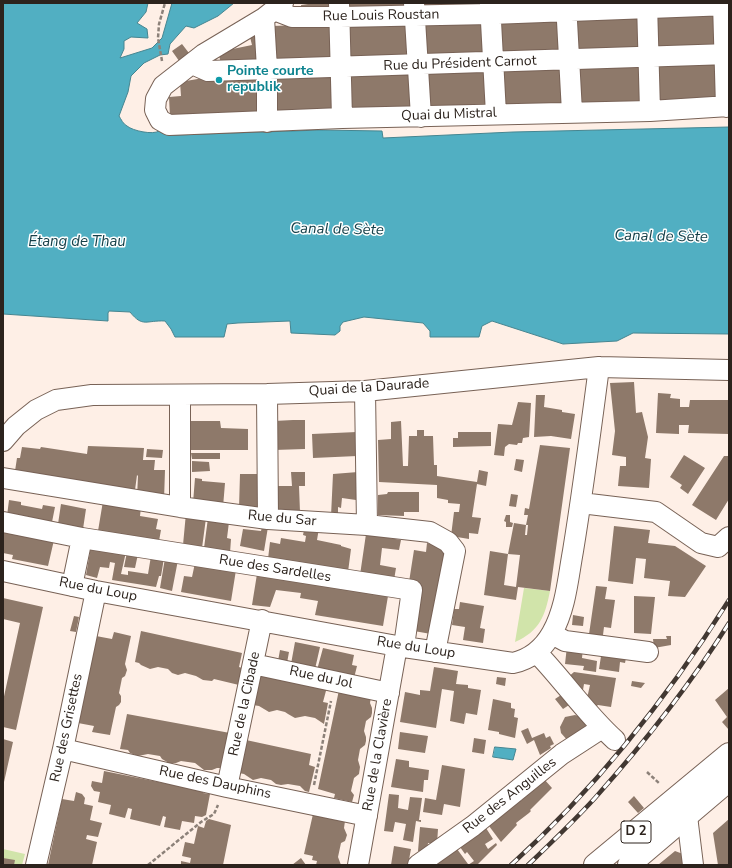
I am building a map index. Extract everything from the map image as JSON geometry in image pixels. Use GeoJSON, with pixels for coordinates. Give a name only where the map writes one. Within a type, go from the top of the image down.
{"type":"FeatureCollection","features":[{"type":"Feature","properties":{"kind":"main road","name":"D 2"},"geometry":{"type":"LineString","coordinates":[[629,865],[729,754]]}},
{"type":"Feature","properties":{"kind":"main road","name":"D 2"},"geometry":{"type":"LineString","coordinates":[[595,865],[682,807],[729,780]]}},
{"type":"Feature","properties":{"kind":"street","name":"Rue Louis Roustan"},"geometry":{"type":"LineString","coordinates":[[274,10],[292,17],[339,10],[725,5]]}},
{"type":"Feature","properties":{"kind":"street"},"geometry":{"type":"LineString","coordinates":[[725,5],[728,106]]}},
{"type":"Feature","properties":{"kind":"street"},"geometry":{"type":"LineString","coordinates":[[647,6],[650,110]]}},
{"type":"Feature","properties":{"kind":"street"},"geometry":{"type":"LineString","coordinates":[[566,7],[572,112]]}},
{"type":"Feature","properties":{"kind":"street"},"geometry":{"type":"LineString","coordinates":[[491,8],[496,114]]}},
{"type":"Feature","properties":{"kind":"street"},"geometry":{"type":"LineString","coordinates":[[414,9],[421,117]]}},
{"type":"Feature","properties":{"kind":"street"},"geometry":{"type":"LineString","coordinates":[[192,64],[204,54],[274,10]]}},
{"type":"Feature","properties":{"kind":"street"},"geometry":{"type":"LineString","coordinates":[[267,122],[267,69],[274,10]]}},
{"type":"Feature","properties":{"kind":"street"},"geometry":{"type":"LineString","coordinates":[[339,10],[342,118]]}},
{"type":"Feature","properties":{"kind":"street","name":"Rue du Président Carnot"},"geometry":{"type":"LineString","coordinates":[[192,64],[208,71],[727,55]]}},
{"type":"Feature","properties":{"kind":"street","name":"Quai du Mistral"},"geometry":{"type":"LineString","coordinates":[[192,64],[163,86],[156,99],[155,110],[160,120],[169,125],[342,118],[650,110],[728,106]]}},
{"type":"Feature","properties":{"kind":"street","name":"Quai de la Daurade"},"geometry":{"type":"LineString","coordinates":[[3,441],[16,426],[36,410],[56,400],[92,395],[267,394],[365,391],[599,367],[729,370]]}},
{"type":"Feature","properties":{"kind":"street","name":"Rue du Loup"},"geometry":{"type":"LineString","coordinates":[[3,571],[96,591],[435,652],[513,663],[526,660],[537,653],[552,634],[563,609],[581,503],[599,367]]}},
{"type":"Feature","properties":{"kind":"street"},"geometry":{"type":"LineString","coordinates":[[365,391],[367,525]]}},
{"type":"Feature","properties":{"kind":"street"},"geometry":{"type":"LineString","coordinates":[[267,394],[268,519]]}},
{"type":"Feature","properties":{"kind":"street"},"geometry":{"type":"LineString","coordinates":[[180,395],[180,507]]}},
{"type":"Feature","properties":{"kind":"street","name":"Rue du Sar"},"geometry":{"type":"LineString","coordinates":[[3,478],[180,507],[268,519],[367,525],[430,532],[448,542],[454,551],[435,652]]}},
{"type":"Feature","properties":{"kind":"street"},"geometry":{"type":"LineString","coordinates":[[581,503],[656,512],[701,543],[718,547],[729,537]]}},
{"type":"Feature","properties":{"kind":"street","name":"Rue des Sardelles"},"geometry":{"type":"LineString","coordinates":[[3,522],[82,538],[412,590],[401,646]]}},
{"type":"Feature","properties":{"kind":"street"},"geometry":{"type":"LineString","coordinates":[[72,586],[82,538]]}},
{"type":"Feature","properties":{"kind":"street","name":"Rue des Grisettes"},"geometry":{"type":"LineString","coordinates":[[36,865],[63,749],[96,591]]}},
{"type":"Feature","properties":{"kind":"street","name":"Rue de la Cibade"},"geometry":{"type":"LineString","coordinates":[[227,787],[262,620]]}},
{"type":"Feature","properties":{"kind":"street"},"geometry":{"type":"LineString","coordinates":[[552,634],[565,641],[648,652]]}},
{"type":"Feature","properties":{"kind":"street","name":"Rue de la Clavière"},"geometry":{"type":"LineString","coordinates":[[358,865],[389,693],[401,646]]}},
{"type":"Feature","properties":{"kind":"street","name":"Rue des Anguilles"},"geometry":{"type":"LineString","coordinates":[[418,865],[473,826],[562,754],[608,734],[537,653]]}},
{"type":"Feature","properties":{"kind":"street","name":"Rue du Jol"},"geometry":{"type":"LineString","coordinates":[[253,664],[389,693]]}},
{"type":"Feature","properties":{"kind":"street","name":"Rue des Dauphins"},"geometry":{"type":"LineString","coordinates":[[63,749],[227,787],[367,816]]}},
{"type":"Feature","properties":{"kind":"street"},"geometry":{"type":"LineString","coordinates":[[682,807],[693,865]]}},
{"type":"Feature","properties":{"kind":"path"},"geometry":{"type":"LineString","coordinates":[[161,56],[158,38],[159,24],[165,3]]}},
{"type":"Feature","properties":{"kind":"path"},"geometry":{"type":"LineString","coordinates":[[310,804],[336,681]]}},
{"type":"Feature","properties":{"kind":"path"},"geometry":{"type":"LineString","coordinates":[[148,865],[201,822],[214,814],[227,787]]}},
{"type":"Feature","properties":{"kind":"green space"},"geometry":{"type":"Polygon","coordinates":[[[524,588],[550,591],[546,608],[536,628],[515,642],[524,588]]]}},
{"type":"Feature","properties":{"kind":"green space"},"geometry":{"type":"Polygon","coordinates":[[[3,849],[25,854],[22,865],[3,865],[3,849]]]}},
{"type":"Feature","properties":{"kind":"water"},"geometry":{"type":"Polygon","coordinates":[[[3,3],[148,3],[146,12],[137,23],[147,29],[148,38],[131,37],[124,41],[124,49],[120,58],[152,48],[162,38],[172,3],[234,3],[218,16],[194,28],[186,26],[170,44],[168,54],[160,55],[144,63],[131,76],[128,92],[119,116],[123,123],[130,128],[143,132],[152,133],[159,131],[162,133],[175,135],[321,130],[382,131],[383,138],[513,132],[729,127],[729,334],[633,333],[617,341],[563,344],[492,321],[482,326],[479,337],[430,337],[430,331],[423,323],[364,317],[343,322],[340,326],[340,331],[335,335],[291,333],[290,321],[227,324],[224,337],[175,337],[165,321],[142,322],[134,317],[130,312],[109,311],[108,321],[3,314],[3,3]]]}},
{"type":"Feature","properties":{"kind":"water"},"geometry":{"type":"Polygon","coordinates":[[[495,747],[516,749],[513,760],[493,757],[495,747]]]}},
{"type":"Feature","properties":{"kind":"building"},"geometry":{"type":"Polygon","coordinates":[[[334,3],[335,11],[302,14],[301,5],[334,3]]]}},
{"type":"Feature","properties":{"kind":"building"},"geometry":{"type":"Polygon","coordinates":[[[346,3],[408,3],[409,10],[347,12],[346,3]]]}},
{"type":"Feature","properties":{"kind":"building"},"geometry":{"type":"Polygon","coordinates":[[[422,3],[484,3],[484,7],[422,10],[422,3]]]}},
{"type":"Feature","properties":{"kind":"building"},"geometry":{"type":"Polygon","coordinates":[[[716,12],[717,49],[655,51],[653,14],[716,12]]]}},
{"type":"Feature","properties":{"kind":"building"},"geometry":{"type":"Polygon","coordinates":[[[639,14],[640,51],[577,54],[573,18],[639,14]]]}},
{"type":"Feature","properties":{"kind":"building"},"geometry":{"type":"Polygon","coordinates":[[[560,17],[562,54],[500,56],[498,19],[560,17]]]}},
{"type":"Feature","properties":{"kind":"building"},"geometry":{"type":"Polygon","coordinates":[[[485,19],[487,57],[425,59],[424,21],[485,19]]]}},
{"type":"Feature","properties":{"kind":"building"},"geometry":{"type":"Polygon","coordinates":[[[334,24],[336,62],[272,63],[271,26],[334,24]]]}},
{"type":"Feature","properties":{"kind":"building"},"geometry":{"type":"Polygon","coordinates":[[[348,24],[409,25],[410,59],[349,61],[348,24]]]}},
{"type":"Feature","properties":{"kind":"building"},"geometry":{"type":"Polygon","coordinates":[[[257,27],[263,63],[222,67],[218,52],[252,45],[249,33],[257,27]]]}},
{"type":"Feature","properties":{"kind":"building"},"geometry":{"type":"Polygon","coordinates":[[[182,44],[192,57],[182,65],[172,51],[182,44]]]}},
{"type":"Feature","properties":{"kind":"building"},"geometry":{"type":"Polygon","coordinates":[[[718,61],[719,98],[657,101],[655,63],[718,61]]]}},
{"type":"Feature","properties":{"kind":"building"},"geometry":{"type":"Polygon","coordinates":[[[640,64],[642,101],[579,103],[579,66],[640,64]]]}},
{"type":"Feature","properties":{"kind":"building"},"geometry":{"type":"Polygon","coordinates":[[[563,66],[566,103],[503,106],[501,69],[563,66]]]}},
{"type":"Feature","properties":{"kind":"building"},"geometry":{"type":"Polygon","coordinates":[[[487,69],[489,106],[427,108],[426,71],[487,69]]]}},
{"type":"Feature","properties":{"kind":"building"},"geometry":{"type":"Polygon","coordinates":[[[411,71],[411,109],[347,111],[350,73],[411,71]]]}},
{"type":"Feature","properties":{"kind":"building"},"geometry":{"type":"Polygon","coordinates":[[[334,74],[335,111],[273,114],[272,76],[334,74]]]}},
{"type":"Feature","properties":{"kind":"building"},"geometry":{"type":"Polygon","coordinates":[[[221,75],[257,76],[258,114],[170,117],[169,97],[181,96],[180,82],[221,75]]]}},
{"type":"Feature","properties":{"kind":"building"},"geometry":{"type":"Polygon","coordinates":[[[634,382],[636,413],[642,412],[648,437],[645,458],[651,459],[649,488],[618,486],[620,466],[626,466],[626,457],[612,455],[615,431],[610,383],[634,382]]]}},
{"type":"Feature","properties":{"kind":"building"},"geometry":{"type":"Polygon","coordinates":[[[658,393],[671,394],[670,398],[680,399],[680,407],[689,407],[690,400],[729,400],[729,434],[688,433],[689,425],[679,425],[679,434],[656,433],[658,393]]]}},
{"type":"Feature","properties":{"kind":"building"},"geometry":{"type":"Polygon","coordinates":[[[536,395],[545,395],[544,407],[575,414],[571,439],[551,436],[534,437],[536,395]]]}},
{"type":"Feature","properties":{"kind":"building"},"geometry":{"type":"Polygon","coordinates":[[[518,402],[531,403],[529,437],[523,438],[522,443],[518,443],[517,445],[509,444],[505,447],[504,456],[494,455],[498,424],[512,425],[518,402]]]}},
{"type":"Feature","properties":{"kind":"building"},"geometry":{"type":"Polygon","coordinates":[[[305,420],[305,449],[274,450],[274,421],[305,420]]]}},
{"type":"Feature","properties":{"kind":"building"},"geometry":{"type":"Polygon","coordinates":[[[191,421],[220,421],[221,428],[248,429],[248,450],[191,450],[191,421]]]}},
{"type":"Feature","properties":{"kind":"building"},"geometry":{"type":"Polygon","coordinates":[[[401,421],[403,466],[408,466],[409,436],[417,436],[417,430],[424,430],[424,436],[433,436],[434,465],[437,465],[437,476],[477,482],[479,470],[488,472],[486,486],[477,484],[472,517],[481,518],[478,534],[469,533],[469,539],[451,536],[454,512],[459,512],[460,504],[448,503],[448,500],[437,498],[437,485],[379,482],[378,440],[391,439],[391,422],[401,421]]]}},
{"type":"Feature","properties":{"kind":"building"},"geometry":{"type":"Polygon","coordinates":[[[357,432],[357,456],[313,458],[312,434],[357,432]]]}},
{"type":"Feature","properties":{"kind":"building"},"geometry":{"type":"Polygon","coordinates":[[[458,432],[491,432],[491,446],[453,447],[453,438],[458,438],[458,432]]]}},
{"type":"Feature","properties":{"kind":"building"},"geometry":{"type":"Polygon","coordinates":[[[540,445],[570,448],[550,591],[518,587],[516,600],[484,595],[490,551],[508,554],[514,523],[526,525],[528,515],[524,515],[525,508],[529,509],[540,445]],[[526,525],[525,535],[527,535],[528,525],[526,525]],[[508,554],[504,585],[516,587],[520,555],[508,554]]]}},
{"type":"Feature","properties":{"kind":"building"},"geometry":{"type":"Polygon","coordinates":[[[88,446],[144,448],[143,460],[155,460],[154,470],[165,470],[164,500],[137,497],[137,475],[135,490],[15,471],[17,458],[20,458],[22,447],[40,449],[41,447],[87,454],[88,446]]]}},
{"type":"Feature","properties":{"kind":"building"},"geometry":{"type":"Polygon","coordinates":[[[147,449],[163,450],[162,458],[146,457],[147,449]]]}},
{"type":"Feature","properties":{"kind":"building"},"geometry":{"type":"Polygon","coordinates":[[[191,453],[220,453],[220,459],[192,459],[191,453]]]}},
{"type":"Feature","properties":{"kind":"building"},"geometry":{"type":"Polygon","coordinates":[[[684,455],[705,468],[688,494],[680,488],[682,485],[670,477],[684,455]]]}},
{"type":"Feature","properties":{"kind":"building"},"geometry":{"type":"Polygon","coordinates":[[[724,456],[729,456],[729,499],[716,520],[692,505],[724,456]]]}},
{"type":"Feature","properties":{"kind":"building"},"geometry":{"type":"Polygon","coordinates":[[[516,459],[524,460],[522,472],[514,470],[516,459]]]}},
{"type":"Feature","properties":{"kind":"building"},"geometry":{"type":"Polygon","coordinates":[[[192,461],[209,462],[210,471],[192,472],[192,461]]]}},
{"type":"Feature","properties":{"kind":"building"},"geometry":{"type":"Polygon","coordinates":[[[291,472],[305,472],[305,486],[299,486],[300,512],[275,517],[277,486],[292,486],[291,472]]]}},
{"type":"Feature","properties":{"kind":"building"},"geometry":{"type":"Polygon","coordinates":[[[358,472],[356,500],[342,498],[341,508],[338,507],[338,516],[331,516],[333,474],[358,472]]]}},
{"type":"Feature","properties":{"kind":"building"},"geometry":{"type":"Polygon","coordinates":[[[240,474],[261,474],[262,509],[239,508],[240,474]]]}},
{"type":"Feature","properties":{"kind":"building"},"geometry":{"type":"Polygon","coordinates":[[[195,478],[202,479],[202,481],[225,483],[223,507],[193,503],[195,478]]]}},
{"type":"Feature","properties":{"kind":"building"},"geometry":{"type":"Polygon","coordinates":[[[388,492],[419,492],[419,512],[404,512],[404,516],[378,515],[378,495],[387,494],[388,492]]]}},
{"type":"Feature","properties":{"kind":"building"},"geometry":{"type":"Polygon","coordinates":[[[511,494],[518,495],[516,507],[509,506],[511,494]]]}},
{"type":"Feature","properties":{"kind":"building"},"geometry":{"type":"Polygon","coordinates":[[[9,500],[21,502],[21,505],[42,509],[43,505],[55,507],[52,522],[7,516],[9,500]]]}},
{"type":"Feature","properties":{"kind":"building"},"geometry":{"type":"Polygon","coordinates":[[[103,501],[141,507],[140,516],[158,519],[156,529],[161,530],[159,541],[98,531],[103,501]]]}},
{"type":"Feature","properties":{"kind":"building"},"geometry":{"type":"Polygon","coordinates":[[[61,504],[86,509],[83,529],[58,524],[61,504]]]}},
{"type":"Feature","properties":{"kind":"building"},"geometry":{"type":"Polygon","coordinates":[[[186,513],[206,518],[202,548],[183,545],[186,513]]]}},
{"type":"Feature","properties":{"kind":"building"},"geometry":{"type":"Polygon","coordinates":[[[506,515],[510,515],[510,522],[513,523],[512,527],[506,527],[506,522],[504,521],[506,515]]]}},
{"type":"Feature","properties":{"kind":"building"},"geometry":{"type":"Polygon","coordinates":[[[208,518],[229,522],[227,538],[231,539],[230,553],[204,548],[208,518]]]}},
{"type":"Feature","properties":{"kind":"building"},"geometry":{"type":"Polygon","coordinates":[[[305,525],[319,528],[317,540],[341,545],[351,549],[348,572],[268,559],[270,542],[280,544],[281,538],[305,542],[306,536],[303,535],[305,525]]]}},
{"type":"Feature","properties":{"kind":"building"},"geometry":{"type":"Polygon","coordinates":[[[614,526],[650,530],[648,543],[675,546],[706,566],[685,597],[668,596],[670,581],[644,578],[646,559],[636,558],[633,584],[608,581],[614,526]]]}},
{"type":"Feature","properties":{"kind":"building"},"geometry":{"type":"Polygon","coordinates":[[[262,527],[268,527],[264,551],[240,546],[243,529],[261,531],[262,527]]]}},
{"type":"Feature","properties":{"kind":"building"},"geometry":{"type":"Polygon","coordinates":[[[3,530],[54,540],[48,566],[12,559],[13,555],[3,553],[3,530]]]}},
{"type":"Feature","properties":{"kind":"building"},"geometry":{"type":"Polygon","coordinates":[[[366,534],[401,540],[399,550],[382,548],[380,565],[396,568],[394,580],[360,575],[366,534]]]}},
{"type":"Feature","properties":{"kind":"building"},"geometry":{"type":"Polygon","coordinates":[[[427,543],[447,547],[431,634],[414,631],[421,585],[409,582],[414,550],[426,552],[427,543]]]}},
{"type":"Feature","properties":{"kind":"building"},"geometry":{"type":"Polygon","coordinates":[[[91,546],[126,552],[121,574],[128,575],[128,571],[148,574],[151,556],[164,558],[161,576],[159,576],[156,587],[112,580],[115,563],[110,562],[109,568],[100,567],[97,578],[86,575],[91,546]]]}},
{"type":"Feature","properties":{"kind":"building"},"geometry":{"type":"Polygon","coordinates":[[[127,552],[138,554],[135,568],[124,567],[127,552]]]}},
{"type":"Feature","properties":{"kind":"building"},"geometry":{"type":"Polygon","coordinates":[[[165,558],[178,560],[172,591],[160,588],[165,558]]]}},
{"type":"Feature","properties":{"kind":"building"},"geometry":{"type":"Polygon","coordinates":[[[195,563],[236,570],[231,601],[181,592],[184,576],[192,577],[195,563]]]}},
{"type":"Feature","properties":{"kind":"building"},"geometry":{"type":"Polygon","coordinates":[[[257,574],[388,596],[383,626],[315,615],[318,601],[300,598],[301,593],[276,590],[270,607],[252,605],[257,574]]]}},
{"type":"Feature","properties":{"kind":"building"},"geometry":{"type":"Polygon","coordinates":[[[596,586],[607,587],[605,599],[615,600],[611,628],[604,627],[602,643],[588,641],[596,586]]]}},
{"type":"Feature","properties":{"kind":"building"},"geometry":{"type":"Polygon","coordinates":[[[634,596],[655,597],[651,634],[634,633],[634,596]]]}},
{"type":"Feature","properties":{"kind":"building"},"geometry":{"type":"Polygon","coordinates":[[[3,598],[43,607],[16,730],[3,727],[3,701],[20,623],[3,619],[3,598]]]}},
{"type":"Feature","properties":{"kind":"building"},"geometry":{"type":"Polygon","coordinates":[[[460,602],[484,606],[480,628],[485,629],[483,643],[463,640],[465,627],[452,625],[454,609],[459,609],[460,602]]]}},
{"type":"Feature","properties":{"kind":"building"},"geometry":{"type":"Polygon","coordinates":[[[573,615],[584,617],[583,626],[572,625],[573,615]]]}},
{"type":"Feature","properties":{"kind":"building"},"geometry":{"type":"Polygon","coordinates":[[[74,616],[79,617],[76,632],[70,631],[74,616]]]}},
{"type":"Feature","properties":{"kind":"building"},"geometry":{"type":"Polygon","coordinates":[[[141,631],[242,653],[239,667],[242,668],[239,685],[214,679],[212,681],[203,680],[185,673],[178,675],[172,673],[168,669],[158,667],[150,669],[135,662],[141,631]]]}},
{"type":"Feature","properties":{"kind":"building"},"geometry":{"type":"Polygon","coordinates":[[[114,632],[131,636],[125,664],[127,670],[125,676],[122,678],[119,693],[121,696],[121,702],[116,707],[110,735],[92,732],[94,726],[78,723],[96,636],[112,639],[114,632]]]}},
{"type":"Feature","properties":{"kind":"building"},"geometry":{"type":"Polygon","coordinates":[[[666,636],[671,636],[671,645],[654,648],[653,639],[667,639],[666,636]]]}},
{"type":"Feature","properties":{"kind":"building"},"geometry":{"type":"Polygon","coordinates":[[[295,642],[320,647],[315,669],[291,664],[295,642]]]}},
{"type":"Feature","properties":{"kind":"building"},"geometry":{"type":"Polygon","coordinates":[[[567,646],[583,648],[582,658],[597,661],[596,672],[583,670],[584,666],[565,664],[567,646]]]}},
{"type":"Feature","properties":{"kind":"building"},"geometry":{"type":"Polygon","coordinates":[[[323,648],[354,655],[352,665],[357,666],[354,678],[317,670],[323,648]]]}},
{"type":"Feature","properties":{"kind":"building"},"geometry":{"type":"Polygon","coordinates":[[[280,650],[289,652],[287,663],[278,661],[280,650]]]}},
{"type":"Feature","properties":{"kind":"building"},"geometry":{"type":"Polygon","coordinates":[[[602,650],[627,653],[625,663],[620,662],[619,672],[599,669],[602,650]]]}},
{"type":"Feature","properties":{"kind":"building"},"geometry":{"type":"Polygon","coordinates":[[[434,667],[458,671],[456,684],[468,685],[468,688],[481,690],[477,715],[466,713],[464,724],[450,721],[454,691],[442,689],[436,728],[400,722],[405,692],[420,695],[420,690],[430,691],[434,667]]]}},
{"type":"Feature","properties":{"kind":"building"},"geometry":{"type":"Polygon","coordinates":[[[574,672],[616,678],[611,707],[598,705],[594,708],[585,698],[588,694],[590,685],[584,684],[583,690],[580,693],[567,678],[574,672]]]}},
{"type":"Feature","properties":{"kind":"building"},"geometry":{"type":"Polygon","coordinates":[[[260,674],[327,687],[323,702],[328,703],[324,724],[315,718],[305,716],[295,718],[285,712],[277,710],[269,712],[259,706],[253,705],[260,674]]]}},
{"type":"Feature","properties":{"kind":"building"},"geometry":{"type":"Polygon","coordinates":[[[497,677],[506,678],[505,686],[496,684],[497,677]]]}},
{"type":"Feature","properties":{"kind":"building"},"geometry":{"type":"Polygon","coordinates":[[[632,681],[645,683],[641,688],[631,686],[632,681]]]}},
{"type":"Feature","properties":{"kind":"building"},"geometry":{"type":"Polygon","coordinates":[[[729,688],[729,730],[722,722],[727,717],[715,700],[729,688]]]}},
{"type":"Feature","properties":{"kind":"building"},"geometry":{"type":"Polygon","coordinates":[[[339,690],[371,697],[370,703],[372,713],[371,717],[366,721],[364,731],[366,741],[365,745],[360,749],[358,760],[360,767],[359,774],[354,778],[351,791],[354,795],[352,802],[334,798],[335,794],[318,789],[339,690]]]}},
{"type":"Feature","properties":{"kind":"building"},"geometry":{"type":"Polygon","coordinates":[[[564,693],[572,703],[563,709],[555,699],[564,693]]]}},
{"type":"Feature","properties":{"kind":"building"},"geometry":{"type":"Polygon","coordinates":[[[493,699],[511,703],[511,708],[515,709],[514,717],[518,718],[515,738],[499,734],[499,732],[488,730],[493,699]]]}},
{"type":"Feature","properties":{"kind":"building"},"geometry":{"type":"Polygon","coordinates":[[[127,714],[230,733],[221,768],[204,770],[195,763],[181,761],[169,763],[160,756],[148,754],[138,756],[130,753],[128,750],[120,749],[127,714]]]}},
{"type":"Feature","properties":{"kind":"building"},"geometry":{"type":"Polygon","coordinates":[[[575,715],[585,723],[586,727],[568,741],[561,733],[560,727],[565,717],[575,715]]]}},
{"type":"Feature","properties":{"kind":"building"},"geometry":{"type":"Polygon","coordinates":[[[528,728],[532,738],[544,733],[546,738],[550,736],[554,744],[550,746],[551,748],[540,755],[534,740],[527,744],[521,731],[528,728]]]}},
{"type":"Feature","properties":{"kind":"building"},"geometry":{"type":"Polygon","coordinates":[[[400,732],[428,736],[425,753],[398,749],[400,732]]]}},
{"type":"Feature","properties":{"kind":"building"},"geometry":{"type":"Polygon","coordinates":[[[474,738],[486,740],[484,754],[472,752],[474,738]]]}},
{"type":"Feature","properties":{"kind":"building"},"geometry":{"type":"Polygon","coordinates":[[[3,739],[13,742],[4,782],[3,782],[3,739]]]}},
{"type":"Feature","properties":{"kind":"building"},"geometry":{"type":"Polygon","coordinates":[[[246,740],[311,754],[309,765],[315,767],[309,792],[305,791],[300,786],[276,784],[271,780],[261,778],[253,780],[244,774],[239,773],[246,740]]]}},
{"type":"Feature","properties":{"kind":"building"},"geometry":{"type":"Polygon","coordinates":[[[396,759],[409,761],[409,767],[429,770],[428,780],[424,780],[423,792],[391,787],[396,759]]]}},
{"type":"Feature","properties":{"kind":"building"},"geometry":{"type":"Polygon","coordinates":[[[442,765],[465,769],[460,807],[444,804],[442,815],[423,812],[425,798],[436,800],[442,765]]]}},
{"type":"Feature","properties":{"kind":"building"},"geometry":{"type":"Polygon","coordinates":[[[104,771],[203,791],[203,793],[210,794],[206,815],[202,817],[195,816],[194,823],[182,821],[180,830],[164,827],[166,817],[163,816],[160,826],[130,819],[132,809],[128,808],[125,818],[109,814],[111,805],[98,802],[100,792],[94,791],[91,786],[92,781],[102,783],[104,771]]]}},
{"type":"Feature","properties":{"kind":"building"},"geometry":{"type":"Polygon","coordinates":[[[544,779],[552,788],[530,810],[531,811],[529,813],[516,823],[517,825],[501,842],[489,826],[520,799],[521,801],[544,779]]]}},
{"type":"Feature","properties":{"kind":"building"},"geometry":{"type":"Polygon","coordinates":[[[76,792],[82,794],[85,798],[84,804],[93,806],[90,820],[102,823],[98,837],[87,835],[86,839],[97,842],[92,865],[48,865],[62,799],[74,801],[76,792]]]}},
{"type":"Feature","properties":{"kind":"building"},"geometry":{"type":"Polygon","coordinates":[[[389,794],[399,795],[398,808],[408,810],[410,797],[422,798],[419,820],[421,820],[421,822],[416,821],[413,842],[403,840],[406,824],[395,822],[393,832],[384,831],[389,794]]]}},
{"type":"Feature","properties":{"kind":"building"},"geometry":{"type":"Polygon","coordinates":[[[634,796],[644,808],[638,813],[628,802],[634,796]]]}},
{"type":"Feature","properties":{"kind":"building"},"geometry":{"type":"Polygon","coordinates":[[[313,814],[345,821],[344,828],[347,835],[345,841],[341,843],[338,857],[341,865],[316,865],[317,861],[312,860],[313,856],[304,854],[313,814]]]}},
{"type":"Feature","properties":{"kind":"building"},"geometry":{"type":"Polygon","coordinates":[[[209,819],[231,825],[223,865],[181,865],[181,861],[190,863],[191,858],[182,856],[185,842],[194,844],[198,826],[204,828],[206,821],[209,819]]]}},
{"type":"Feature","properties":{"kind":"building"},"geometry":{"type":"Polygon","coordinates":[[[729,819],[729,865],[718,865],[713,833],[729,819]]]}},
{"type":"Feature","properties":{"kind":"building"},"geometry":{"type":"Polygon","coordinates":[[[420,827],[438,829],[437,844],[428,843],[427,852],[418,851],[420,827]]]}},
{"type":"Feature","properties":{"kind":"building"},"geometry":{"type":"Polygon","coordinates":[[[486,828],[493,839],[485,844],[488,849],[496,843],[497,845],[477,865],[468,865],[474,861],[467,852],[465,854],[460,847],[486,828]]]}},
{"type":"Feature","properties":{"kind":"building"},"geometry":{"type":"Polygon","coordinates":[[[394,846],[411,849],[408,865],[391,865],[394,846]]]}},
{"type":"Feature","properties":{"kind":"building"},"geometry":{"type":"Polygon","coordinates":[[[457,849],[468,864],[467,865],[436,865],[457,849]]]}},
{"type":"Feature","properties":{"kind":"building"},"geometry":{"type":"Polygon","coordinates":[[[675,851],[683,854],[685,865],[658,865],[675,851]]]}},
{"type":"Feature","properties":{"kind":"building"},"geometry":{"type":"Polygon","coordinates":[[[3,858],[15,860],[14,865],[3,865],[3,858]]]}},
{"type":"Feature","properties":{"kind":"building"},"geometry":{"type":"Polygon","coordinates":[[[301,858],[306,865],[292,865],[301,858]]]}},
{"type":"Feature","properties":{"kind":"railway"},"geometry":{"type":"LineString","coordinates":[[511,865],[572,805],[629,740],[681,672],[729,600]]}},
{"type":"Feature","properties":{"kind":"railway"},"geometry":{"type":"LineString","coordinates":[[528,865],[587,807],[631,756],[666,713],[729,623]]}},
{"type":"Feature","properties":{"kind":"place","name":"Pointe courte republik"},"geometry":{"type":"Point","coordinates":[219,80]}},
{"type":"Feature","properties":{"kind":"water label","name":"Canal de Sète"},"geometry":{"type":"Point","coordinates":[337,230]}},
{"type":"Feature","properties":{"kind":"water label","name":"Canal de Sète"},"geometry":{"type":"Point","coordinates":[661,237]}},
{"type":"Feature","properties":{"kind":"water label","name":"Étang de Thau"},"geometry":{"type":"Point","coordinates":[77,242]}}]}
